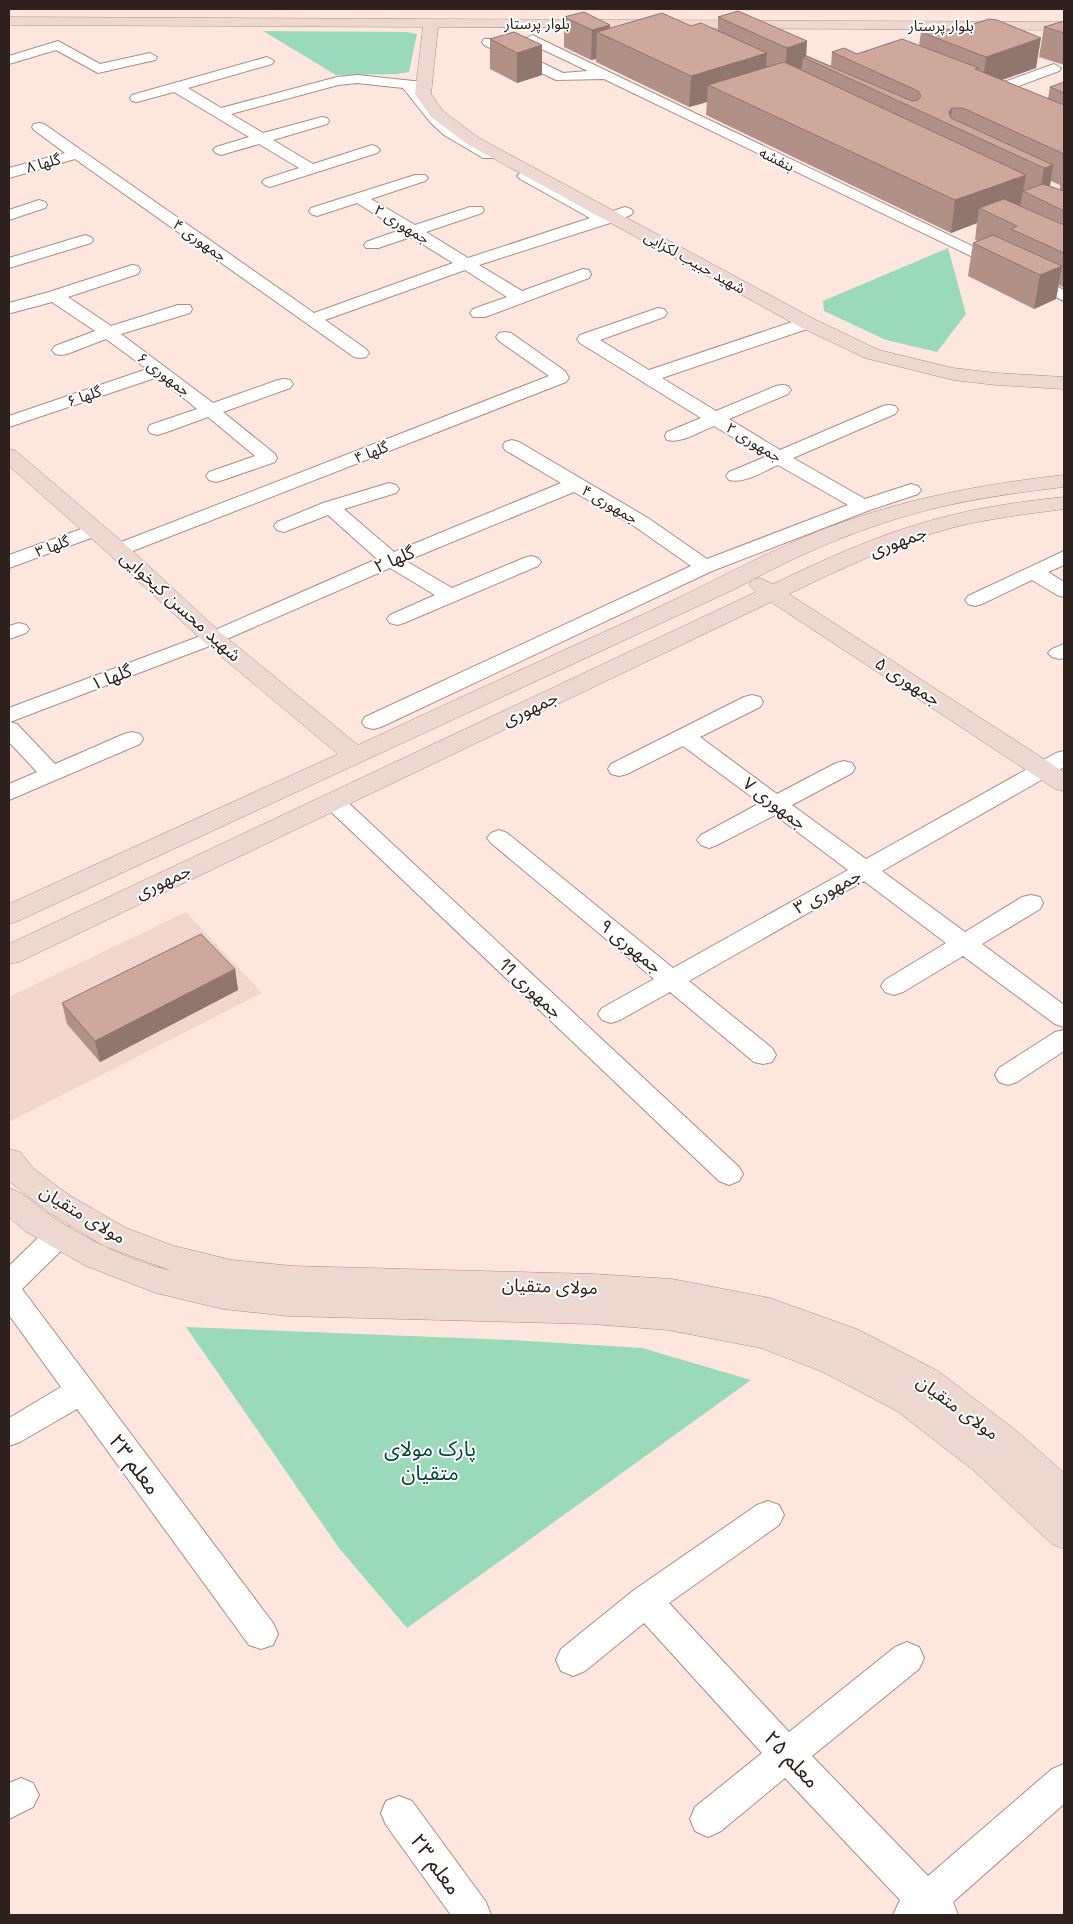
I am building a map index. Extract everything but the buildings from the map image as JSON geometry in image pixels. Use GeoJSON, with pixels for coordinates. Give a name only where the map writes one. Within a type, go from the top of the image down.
{"type":"FeatureCollection","features":[{"type":"Feature","properties":{"kind":"main road","name":"بلوار پرستار"},"geometry":{"type":"LineString","coordinates":[[200,9],[819,18],[1064,26]]}},
{"type":"Feature","properties":{"kind":"main road","name":"بلوار پرستار"},"geometry":{"type":"LineString","coordinates":[[9,22],[449,22],[819,18],[1064,12]]}},
{"type":"Feature","properties":{"kind":"main road","name":"شهید حبیب لکزایی"},"geometry":{"type":"LineString","coordinates":[[431,22],[423,94],[437,114],[453,128],[473,141],[792,308],[882,347],[920,357],[997,370],[1064,374]]}},
{"type":"Feature","properties":{"kind":"main road","name":"شهید حبیب لکزایی"},"geometry":{"type":"LineString","coordinates":[[423,86],[439,71],[449,22]]}},
{"type":"Feature","properties":{"kind":"main road","name":"شهید حبیب لکزایی"},"geometry":{"type":"LineString","coordinates":[[792,308],[807,323],[872,354],[953,374],[996,380],[1064,383]]}},
{"type":"Feature","properties":{"kind":"main road","name":"شهید محسن کیخوایی"},"geometry":{"type":"LineString","coordinates":[[9,455],[118,550],[213,638],[354,755]]}},
{"type":"Feature","properties":{"kind":"main road","name":"جمهوری"},"geometry":{"type":"LineString","coordinates":[[9,915],[804,546],[881,516],[951,497],[1023,485],[1064,481]]}},
{"type":"Feature","properties":{"kind":"main road","name":"جمهوری"},"geometry":{"type":"LineString","coordinates":[[9,954],[831,565],[912,534],[971,517],[1064,504]]}},
{"type":"Feature","properties":{"kind":"main road","name":"جمهوری ۵"},"geometry":{"type":"LineString","coordinates":[[744,574],[1054,764],[1064,783]]}},
{"type":"Feature","properties":{"kind":"main road"},"geometry":{"type":"LineString","coordinates":[[625,605],[650,619]]}},
{"type":"Feature","properties":{"kind":"main road","name":"مولای متقیان"},"geometry":{"type":"LineString","coordinates":[[12,1180],[36,1222],[97,1257],[156,1280],[223,1296],[288,1303],[592,1311],[668,1316],[763,1335],[835,1362],[909,1401],[985,1460],[1064,1533]]}},
{"type":"Feature","properties":{"kind":"main road","name":"مولای متقیان"},"geometry":{"type":"LineString","coordinates":[[12,1180],[58,1203],[115,1237],[170,1258],[232,1273],[293,1279],[593,1286],[672,1292],[770,1311],[847,1339],[926,1381],[1006,1442],[1064,1495]]}},
{"type":"Feature","properties":{"kind":"street"},"geometry":{"type":"LineString","coordinates":[[58,45],[68,22]]}},
{"type":"Feature","properties":{"kind":"street","name":"بنفشه"},"geometry":{"type":"LineString","coordinates":[[532,39],[1064,296]]}},
{"type":"Feature","properties":{"kind":"street","name":"بنفشه"},"geometry":{"type":"LineString","coordinates":[[489,42],[561,78],[605,75]]}},
{"type":"Feature","properties":{"kind":"street"},"geometry":{"type":"LineString","coordinates":[[9,60],[58,45],[98,69],[150,57]]}},
{"type":"Feature","properties":{"kind":"street"},"geometry":{"type":"LineString","coordinates":[[965,88],[977,93],[987,93],[1054,68],[1035,60]]}},
{"type":"Feature","properties":{"kind":"street"},"geometry":{"type":"LineString","coordinates":[[137,98],[267,61]]}},
{"type":"Feature","properties":{"kind":"street"},"geometry":{"type":"LineString","coordinates":[[219,113],[337,81],[357,79],[423,86]]}},
{"type":"Feature","properties":{"kind":"street"},"geometry":{"type":"LineString","coordinates":[[176,87],[311,169]]}},
{"type":"Feature","properties":{"kind":"street"},"geometry":{"type":"LineString","coordinates":[[687,115],[705,110]]}},
{"type":"Feature","properties":{"kind":"street"},"geometry":{"type":"LineString","coordinates":[[221,150],[322,121]]}},
{"type":"Feature","properties":{"kind":"street","name":"جمهوری ۴"},"geometry":{"type":"LineString","coordinates":[[39,127],[360,353]]}},
{"type":"Feature","properties":{"kind":"street"},"geometry":{"type":"LineString","coordinates":[[270,182],[372,150]]}},
{"type":"Feature","properties":{"kind":"street","name":"گلها ۸"},"geometry":{"type":"LineString","coordinates":[[9,173],[77,154]]}},
{"type":"Feature","properties":{"kind":"street"},"geometry":{"type":"LineString","coordinates":[[317,211],[420,178]]}},
{"type":"Feature","properties":{"kind":"street","name":"جمهوری ۲"},"geometry":{"type":"LineString","coordinates":[[359,198],[521,298]]}},
{"type":"Feature","properties":{"kind":"street"},"geometry":{"type":"LineString","coordinates":[[9,215],[39,206]]}},
{"type":"Feature","properties":{"kind":"street"},"geometry":{"type":"LineString","coordinates":[[372,245],[476,210]]}},
{"type":"Feature","properties":{"kind":"street"},"geometry":{"type":"LineString","coordinates":[[313,319],[467,264],[614,216]]}},
{"type":"Feature","properties":{"kind":"street"},"geometry":{"type":"LineString","coordinates":[[949,242],[966,235]]}},
{"type":"Feature","properties":{"kind":"street"},"geometry":{"type":"LineString","coordinates":[[10,261],[84,240]]}},
{"type":"Feature","properties":{"kind":"street"},"geometry":{"type":"LineString","coordinates":[[11,308],[55,296],[132,270]]}},
{"type":"Feature","properties":{"kind":"street"},"geometry":{"type":"LineString","coordinates":[[479,313],[583,274]]}},
{"type":"Feature","properties":{"kind":"street","name":"جمهوری ۶"},"geometry":{"type":"LineString","coordinates":[[55,296],[109,332],[212,409],[268,458],[216,476]]}},
{"type":"Feature","properties":{"kind":"street"},"geometry":{"type":"LineString","coordinates":[[61,350],[109,332],[184,309]]}},
{"type":"Feature","properties":{"kind":"street","name":"جمهوری ۲"},"geometry":{"type":"LineString","coordinates":[[658,313],[586,339],[778,457],[862,506]]}},
{"type":"Feature","properties":{"kind":"street"},"geometry":{"type":"LineString","coordinates":[[647,377],[807,323]]}},
{"type":"Feature","properties":{"kind":"street","name":"گلها ۴"},"geometry":{"type":"LineString","coordinates":[[118,550],[560,378],[559,375],[505,337]]}},
{"type":"Feature","properties":{"kind":"street","name":"گلها ۶"},"geometry":{"type":"LineString","coordinates":[[9,422],[159,371]]}},
{"type":"Feature","properties":{"kind":"street"},"geometry":{"type":"LineString","coordinates":[[157,429],[284,384]]}},
{"type":"Feature","properties":{"kind":"street"},"geometry":{"type":"LineString","coordinates":[[674,436],[782,390]]}},
{"type":"Feature","properties":{"kind":"street"},"geometry":{"type":"LineString","coordinates":[[736,476],[889,410]]}},
{"type":"Feature","properties":{"kind":"street","name":"جمهوری ۴"},"geometry":{"type":"LineString","coordinates":[[512,446],[628,516],[642,522],[705,567]]}},
{"type":"Feature","properties":{"kind":"street","name":"گلها ۲"},"geometry":{"type":"LineString","coordinates":[[213,638],[391,560],[576,484]]}},
{"type":"Feature","properties":{"kind":"street"},"geometry":{"type":"LineString","coordinates":[[284,526],[390,488]]}},
{"type":"Feature","properties":{"kind":"street"},"geometry":{"type":"LineString","coordinates":[[373,722],[705,567],[862,506],[911,490]]}},
{"type":"Feature","properties":{"kind":"street"},"geometry":{"type":"LineString","coordinates":[[330,508],[391,560],[450,596]]}},
{"type":"Feature","properties":{"kind":"street","name":"گلها ۳"},"geometry":{"type":"LineString","coordinates":[[9,562],[95,530]]}},
{"type":"Feature","properties":{"kind":"street"},"geometry":{"type":"LineString","coordinates":[[975,600],[1064,557]]}},
{"type":"Feature","properties":{"kind":"street"},"geometry":{"type":"LineString","coordinates":[[397,619],[531,562]]}},
{"type":"Feature","properties":{"kind":"street"},"geometry":{"type":"LineString","coordinates":[[1033,572],[1064,592]]}},
{"type":"Feature","properties":{"kind":"street","name":"گلها ۱"},"geometry":{"type":"LineString","coordinates":[[9,716],[213,638]]}},
{"type":"Feature","properties":{"kind":"street"},"geometry":{"type":"LineString","coordinates":[[618,768],[752,702]]}},
{"type":"Feature","properties":{"kind":"street"},"geometry":{"type":"LineString","coordinates":[[9,730],[52,774]]}},
{"type":"Feature","properties":{"kind":"street","name":"جمهوری ۷"},"geometry":{"type":"LineString","coordinates":[[684,736],[1064,1018]]}},
{"type":"Feature","properties":{"kind":"street"},"geometry":{"type":"LineString","coordinates":[[9,794],[132,739]]}},
{"type":"Feature","properties":{"kind":"street","name":"جمهوری ۳"},"geometry":{"type":"LineString","coordinates":[[611,1014],[1054,764]]}},
{"type":"Feature","properties":{"kind":"street"},"geometry":{"type":"LineString","coordinates":[[709,840],[844,768]]}},
{"type":"Feature","properties":{"kind":"street","name":"جمهوری 11"},"geometry":{"type":"LineString","coordinates":[[333,801],[729,1174]]}},
{"type":"Feature","properties":{"kind":"street","name":"جمهوری ۹"},"geometry":{"type":"LineString","coordinates":[[499,838],[763,1055]]}},
{"type":"Feature","properties":{"kind":"street"},"geometry":{"type":"LineString","coordinates":[[894,986],[1031,903]]}},
{"type":"Feature","properties":{"kind":"street"},"geometry":{"type":"LineString","coordinates":[[1008,1075],[1064,1039]]}},
{"type":"Feature","properties":{"kind":"street"},"geometry":{"type":"LineString","coordinates":[[9,1284],[60,1235]]}},
{"type":"Feature","properties":{"kind":"street","name":"معلم ۲۳"},"geometry":{"type":"LineString","coordinates":[[9,1293],[261,1634]]}},
{"type":"Feature","properties":{"kind":"street"},"geometry":{"type":"LineString","coordinates":[[9,1433],[81,1391]]}},
{"type":"Feature","properties":{"kind":"street"},"geometry":{"type":"LineString","coordinates":[[573,1660],[646,1601],[768,1515]]}},
{"type":"Feature","properties":{"kind":"street","name":"معلم ۲۵"},"geometry":{"type":"LineString","coordinates":[[646,1601],[788,1755],[926,1910]]}},
{"type":"Feature","properties":{"kind":"street"},"geometry":{"type":"LineString","coordinates":[[708,1819],[907,1658]]}},
{"type":"Feature","properties":{"kind":"street"},"geometry":{"type":"LineString","coordinates":[[926,1910],[1064,1781]]}},
{"type":"Feature","properties":{"kind":"street","name":"معلم ۲۳"},"geometry":{"type":"LineString","coordinates":[[399,1813],[473,1915]]}},
{"type":"Feature","properties":{"kind":"shaded area"},"geometry":{"type":"Polygon","coordinates":[[[186,912],[262,993],[9,1122],[9,997],[186,912]]]}},
{"type":"Feature","properties":{"kind":"green space"},"geometry":{"type":"Polygon","coordinates":[[[263,31],[407,32],[417,34],[409,72],[397,74],[336,75],[263,31]]]}},
{"type":"Feature","properties":{"kind":"green space"},"geometry":{"type":"Polygon","coordinates":[[[948,248],[966,314],[937,352],[886,340],[824,311],[823,301],[948,248]]]}},
{"type":"Feature","properties":{"kind":"green space","name":"پارک مولای متقیان"},"geometry":{"type":"Polygon","coordinates":[[[186,1327],[511,1340],[642,1348],[751,1380],[407,1628],[339,1548],[186,1327]]]}}]}
